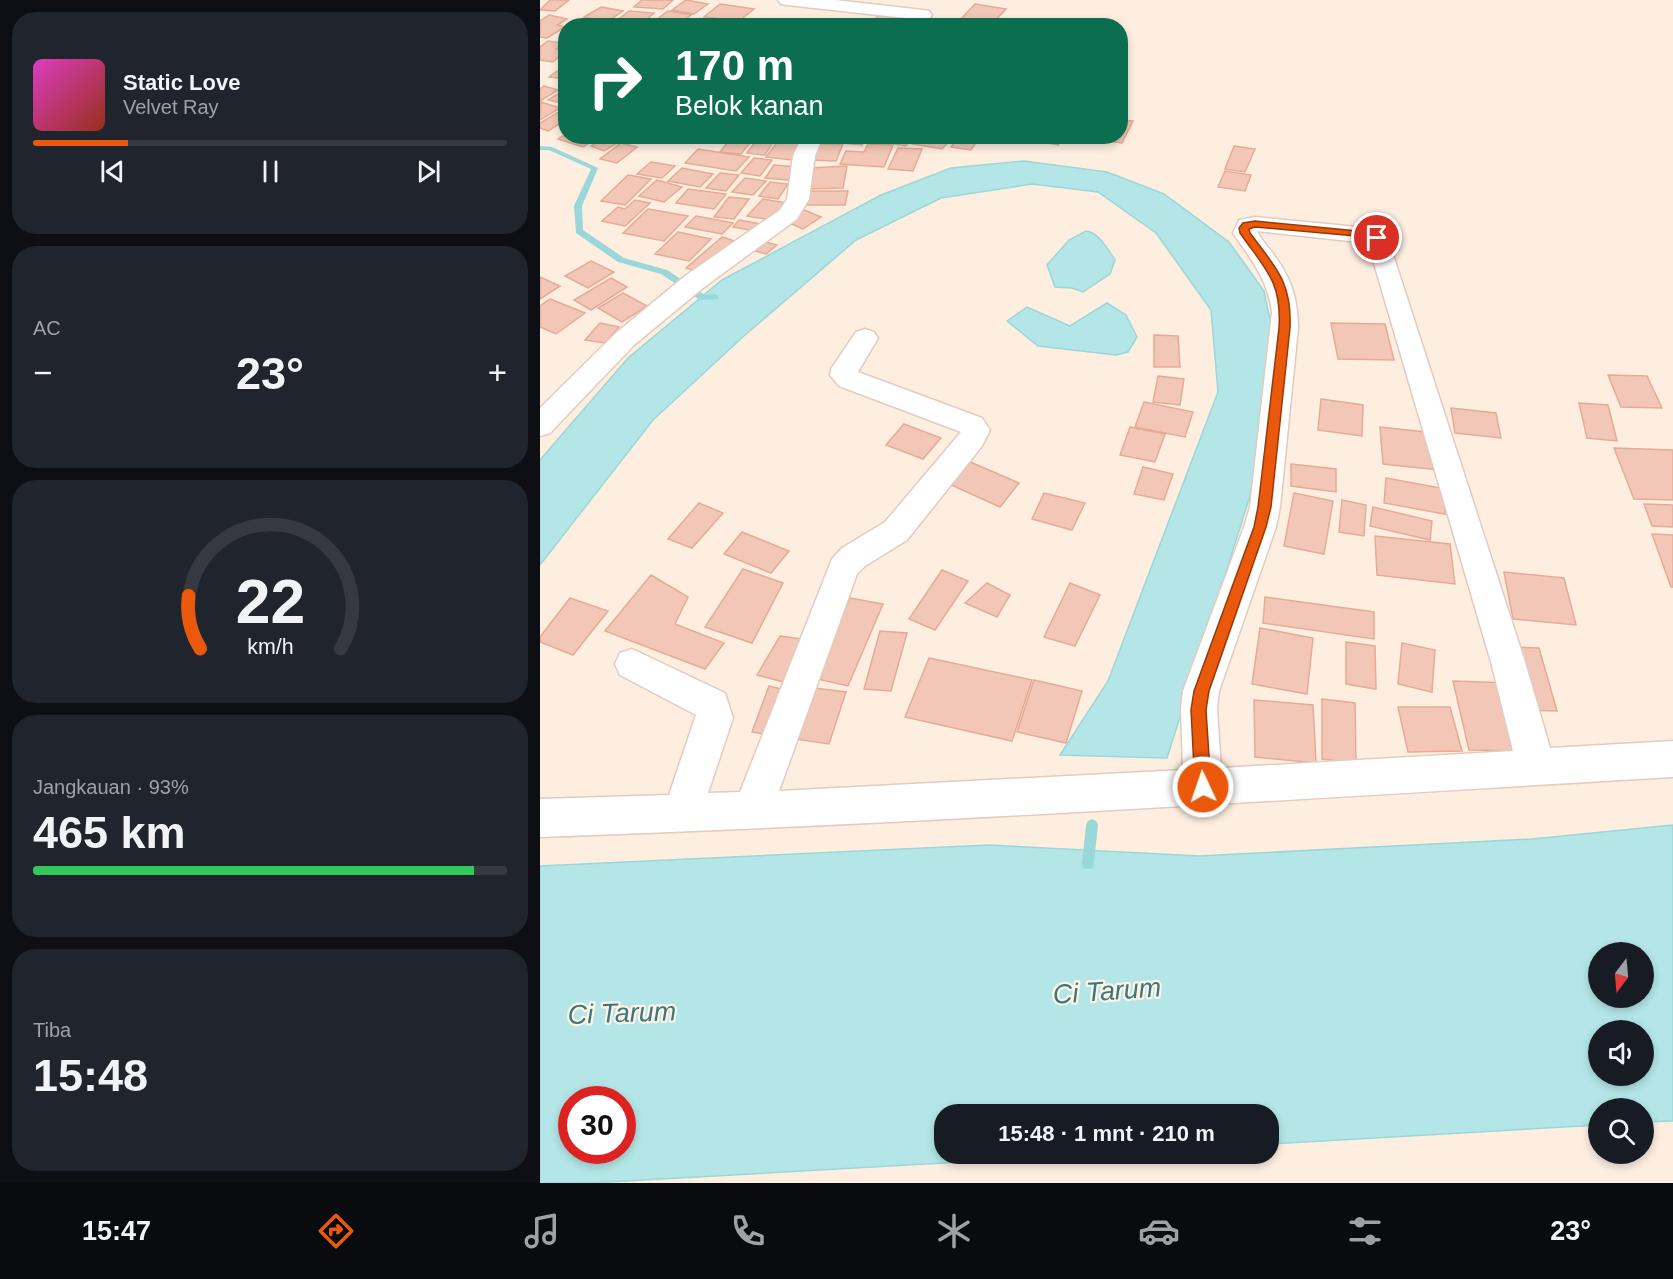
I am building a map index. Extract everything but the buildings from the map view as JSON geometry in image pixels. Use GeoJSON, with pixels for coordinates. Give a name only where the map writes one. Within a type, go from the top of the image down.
{"type":"FeatureCollection","features":[{"type":"Feature","properties":{"kind":"street"},"geometry":{"type":"LineString","coordinates":[[787,0],[905,18]]}},
{"type":"Feature","properties":{"kind":"street"},"geometry":{"type":"LineString","coordinates":[[920,18],[939,0]]}},
{"type":"Feature","properties":{"kind":"street"},"geometry":{"type":"LineString","coordinates":[[540,426],[624,339],[685,290],[789,214],[798,199],[804,156],[809,144]]}},
{"type":"Feature","properties":{"kind":"street"},"geometry":{"type":"LineString","coordinates":[[1203,787],[1199,710],[1201,691],[1260,527],[1265,507],[1285,328],[1286,307],[1283,291],[1276,277],[1245,233],[1247,225],[1255,224],[1368,235],[1374,236],[1379,241],[1508,662],[1536,767]]}},
{"type":"Feature","properties":{"kind":"street"},"geometry":{"type":"LineString","coordinates":[[752,810],[843,568],[849,559],[881,543],[896,531],[972,438],[975,430],[972,425],[849,379],[844,375],[844,369],[865,338]]}},
{"type":"Feature","properties":{"kind":"street"},"geometry":{"type":"LineString","coordinates":[[632,664],[712,705],[714,718],[682,813]]}},
{"type":"Feature","properties":{"kind":"street"},"geometry":{"type":"LineString","coordinates":[[540,818],[752,810],[1203,787],[1673,759]]}},
{"type":"Feature","properties":{"kind":"water"},"geometry":{"type":"Polygon","coordinates":[[[1024,161],[1107,172],[1164,194],[1229,242],[1264,291],[1272,330],[1251,493],[1167,758],[1060,755],[1108,681],[1218,392],[1211,310],[1156,233],[1098,192],[1032,184],[941,198],[856,240],[745,335],[653,420],[540,565],[540,460],[628,358],[722,280],[881,195],[951,168],[1024,161]]]}},
{"type":"Feature","properties":{"kind":"water"},"geometry":{"type":"Polygon","coordinates":[[[1086,231],[1099,238],[1115,260],[1110,274],[1083,292],[1072,288],[1055,287],[1047,265],[1069,240],[1086,231]]]}},
{"type":"Feature","properties":{"kind":"water"},"geometry":{"type":"Polygon","coordinates":[[[1107,303],[1126,315],[1137,337],[1128,352],[1116,355],[1038,346],[1007,321],[1027,307],[1070,326],[1107,303]]]}},
{"type":"Feature","properties":{"kind":"water","name":"Ci Tarum"},"geometry":{"type":"Polygon","coordinates":[[[1673,825],[1673,1121],[1654,1122],[1654,1098],[1588,1098],[1588,1126],[1279,1143],[1279,1104],[934,1104],[934,1164],[590,1183],[540,1183],[540,866],[989,845],[1199,856],[1532,839],[1673,825]]]}},
{"type":"Feature","properties":{"kind":"waterway"},"geometry":{"type":"LineString","coordinates":[[540,148],[550,148],[595,168],[578,206],[579,231],[621,260],[664,272],[703,298],[715,297]]}},
{"type":"Feature","properties":{"kind":"waterway"},"geometry":{"type":"LineString","coordinates":[[1088,863],[1092,825]]}},
{"type":"Feature","properties":{"kind":"route"},"geometry":{"type":"LineString","coordinates":[[1203,787],[1199,710],[1201,691],[1260,527],[1265,507],[1285,328],[1286,307],[1283,291],[1244,228],[1255,224],[1368,235],[1377,238]]}}]}
